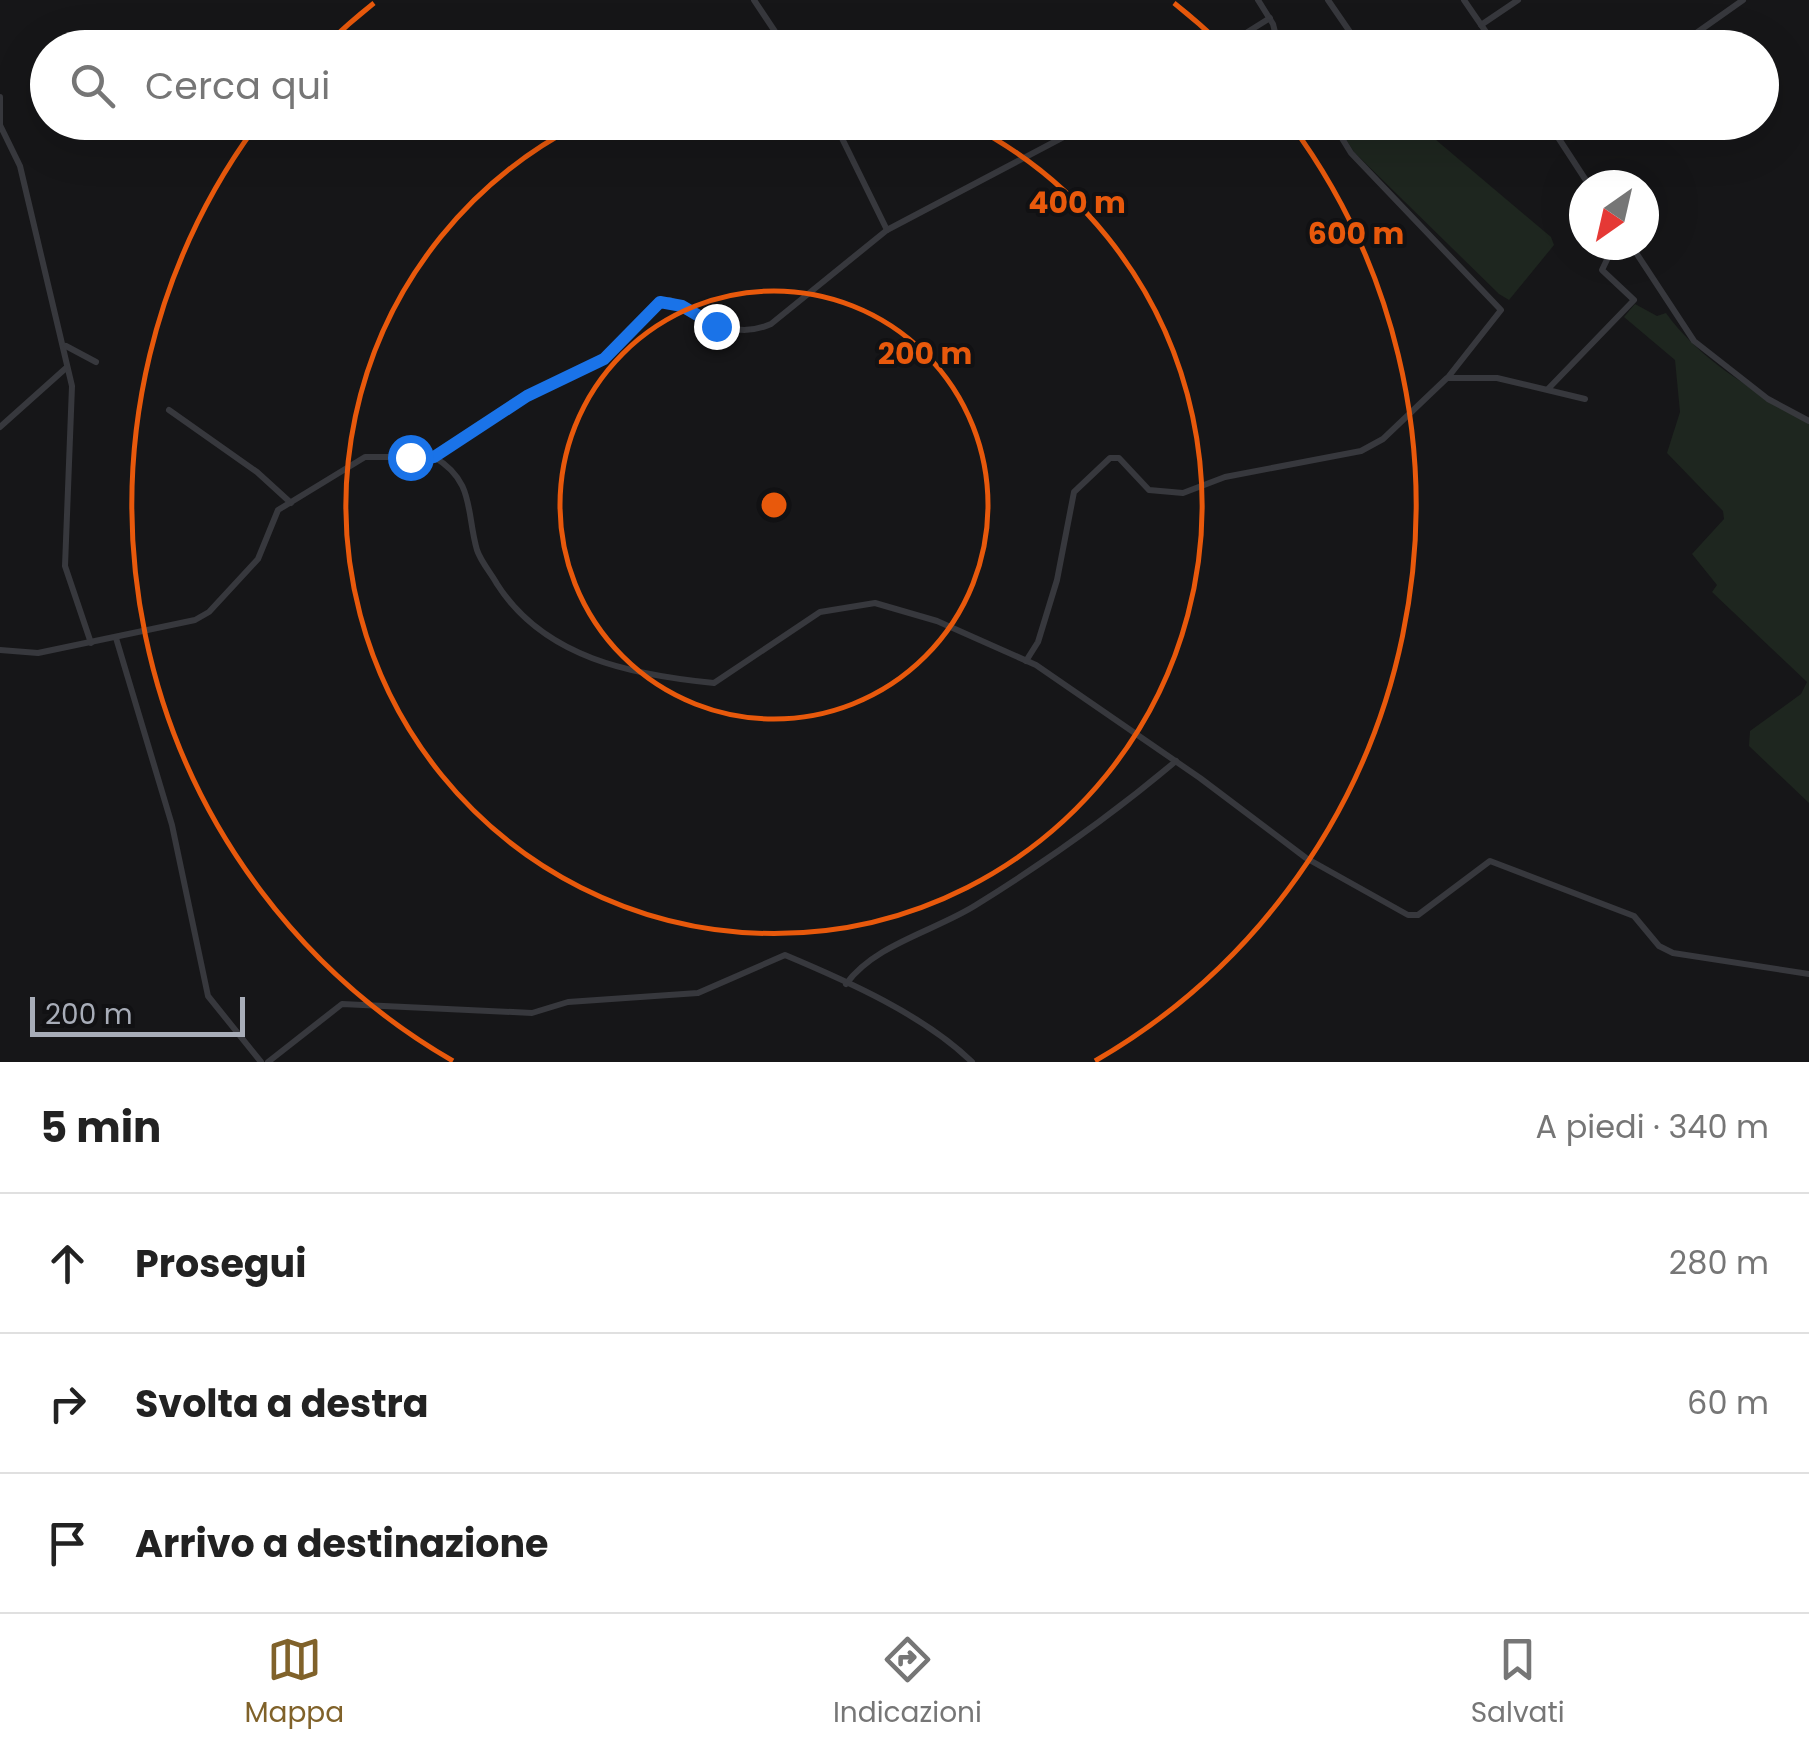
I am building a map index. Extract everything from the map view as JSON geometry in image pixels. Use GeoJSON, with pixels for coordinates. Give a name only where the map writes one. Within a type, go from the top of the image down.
{"type":"FeatureCollection","features":[{"type":"Feature","properties":{"kind":"street"},"geometry":{"type":"LineString","coordinates":[[754,0],[774,30]]}},
{"type":"Feature","properties":{"kind":"street"},"geometry":{"type":"LineString","coordinates":[[1258,0],[1274,30]]}},
{"type":"Feature","properties":{"kind":"street"},"geometry":{"type":"LineString","coordinates":[[1328,0],[1349,30]]}},
{"type":"Feature","properties":{"kind":"street"},"geometry":{"type":"LineString","coordinates":[[1464,0],[1484,30]]}},
{"type":"Feature","properties":{"kind":"street"},"geometry":{"type":"LineString","coordinates":[[1481,25],[1518,0]]}},
{"type":"Feature","properties":{"kind":"street"},"geometry":{"type":"LineString","coordinates":[[1700,30],[1743,0]]}},
{"type":"Feature","properties":{"kind":"street"},"geometry":{"type":"LineString","coordinates":[[1251,30],[1270,18]]}},
{"type":"Feature","properties":{"kind":"street"},"geometry":{"type":"LineString","coordinates":[[0,97],[0,125],[20,166],[72,386],[65,566],[90,643]]}},
{"type":"Feature","properties":{"kind":"street"},"geometry":{"type":"LineString","coordinates":[[843,140],[887,230]]}},
{"type":"Feature","properties":{"kind":"street"},"geometry":{"type":"LineString","coordinates":[[0,650],[38,653],[171,628],[208,612],[258,559],[270,522],[290,503],[366,457],[434,457],[527,396],[604,359],[660,302],[682,306],[716,326],[759,330],[789,311],[887,230],[1058,140]]}},
{"type":"Feature","properties":{"kind":"street"},"geometry":{"type":"LineString","coordinates":[[1026,661],[1038,642],[1057,580],[1074,492],[1110,458],[1119,458],[1149,490],[1183,493],[1239,474],[1361,451],[1382,439],[1448,378],[1501,310],[1351,153],[1343,140]]}},
{"type":"Feature","properties":{"kind":"street"},"geometry":{"type":"LineString","coordinates":[[1559,140],[1579,170]]}},
{"type":"Feature","properties":{"kind":"street"},"geometry":{"type":"LineString","coordinates":[[1547,390],[1634,300],[1602,270],[1607,260]]}},
{"type":"Feature","properties":{"kind":"street"},"geometry":{"type":"LineString","coordinates":[[1640,260],[1694,341],[1768,399],[1809,421]]}},
{"type":"Feature","properties":{"kind":"street"},"geometry":{"type":"LineString","coordinates":[[65,346],[96,362]]}},
{"type":"Feature","properties":{"kind":"street"},"geometry":{"type":"LineString","coordinates":[[0,427],[66,368]]}},
{"type":"Feature","properties":{"kind":"street"},"geometry":{"type":"LineString","coordinates":[[1448,378],[1472,375],[1585,400]]}},
{"type":"Feature","properties":{"kind":"street"},"geometry":{"type":"LineString","coordinates":[[168,410],[257,472],[290,503]]}},
{"type":"Feature","properties":{"kind":"street"},"geometry":{"type":"LineString","coordinates":[[434,457],[456,473],[467,489],[478,552],[525,620],[564,647],[620,668],[714,684],[820,612],[876,603],[937,621],[1026,661],[1176,761],[1306,858],[1408,916],[1418,915],[1490,861],[1634,916],[1659,946],[1672,953],[1809,974]]}},
{"type":"Feature","properties":{"kind":"street"},"geometry":{"type":"LineString","coordinates":[[116,638],[172,826],[208,996],[264,1062],[342,1004],[532,1013],[568,1002],[698,993],[785,955],[939,1032],[972,1062]]}},
{"type":"Feature","properties":{"kind":"street"},"geometry":{"type":"LineString","coordinates":[[846,984],[859,966],[972,908],[1098,827],[1176,761]]}},
{"type":"Feature","properties":{"kind":"shaded area"},"geometry":{"type":"Polygon","coordinates":[[[1347,140],[1436,140],[1551,237],[1554,245],[1509,300],[1354,152],[1347,140]]]}},
{"type":"Feature","properties":{"kind":"shaded area"},"geometry":{"type":"Polygon","coordinates":[[[1635,304],[1657,316],[1666,313],[1714,362],[1809,423],[1809,803],[1749,746],[1750,731],[1801,694],[1807,682],[1712,592],[1717,585],[1692,554],[1724,519],[1723,511],[1667,453],[1680,412],[1675,360],[1624,317],[1635,304]]]}},
{"type":"Feature","properties":{"kind":"route"},"geometry":{"type":"LineString","coordinates":[[410,457],[434,457],[527,396],[604,359],[660,302],[670,300],[716,326]]}}]}
